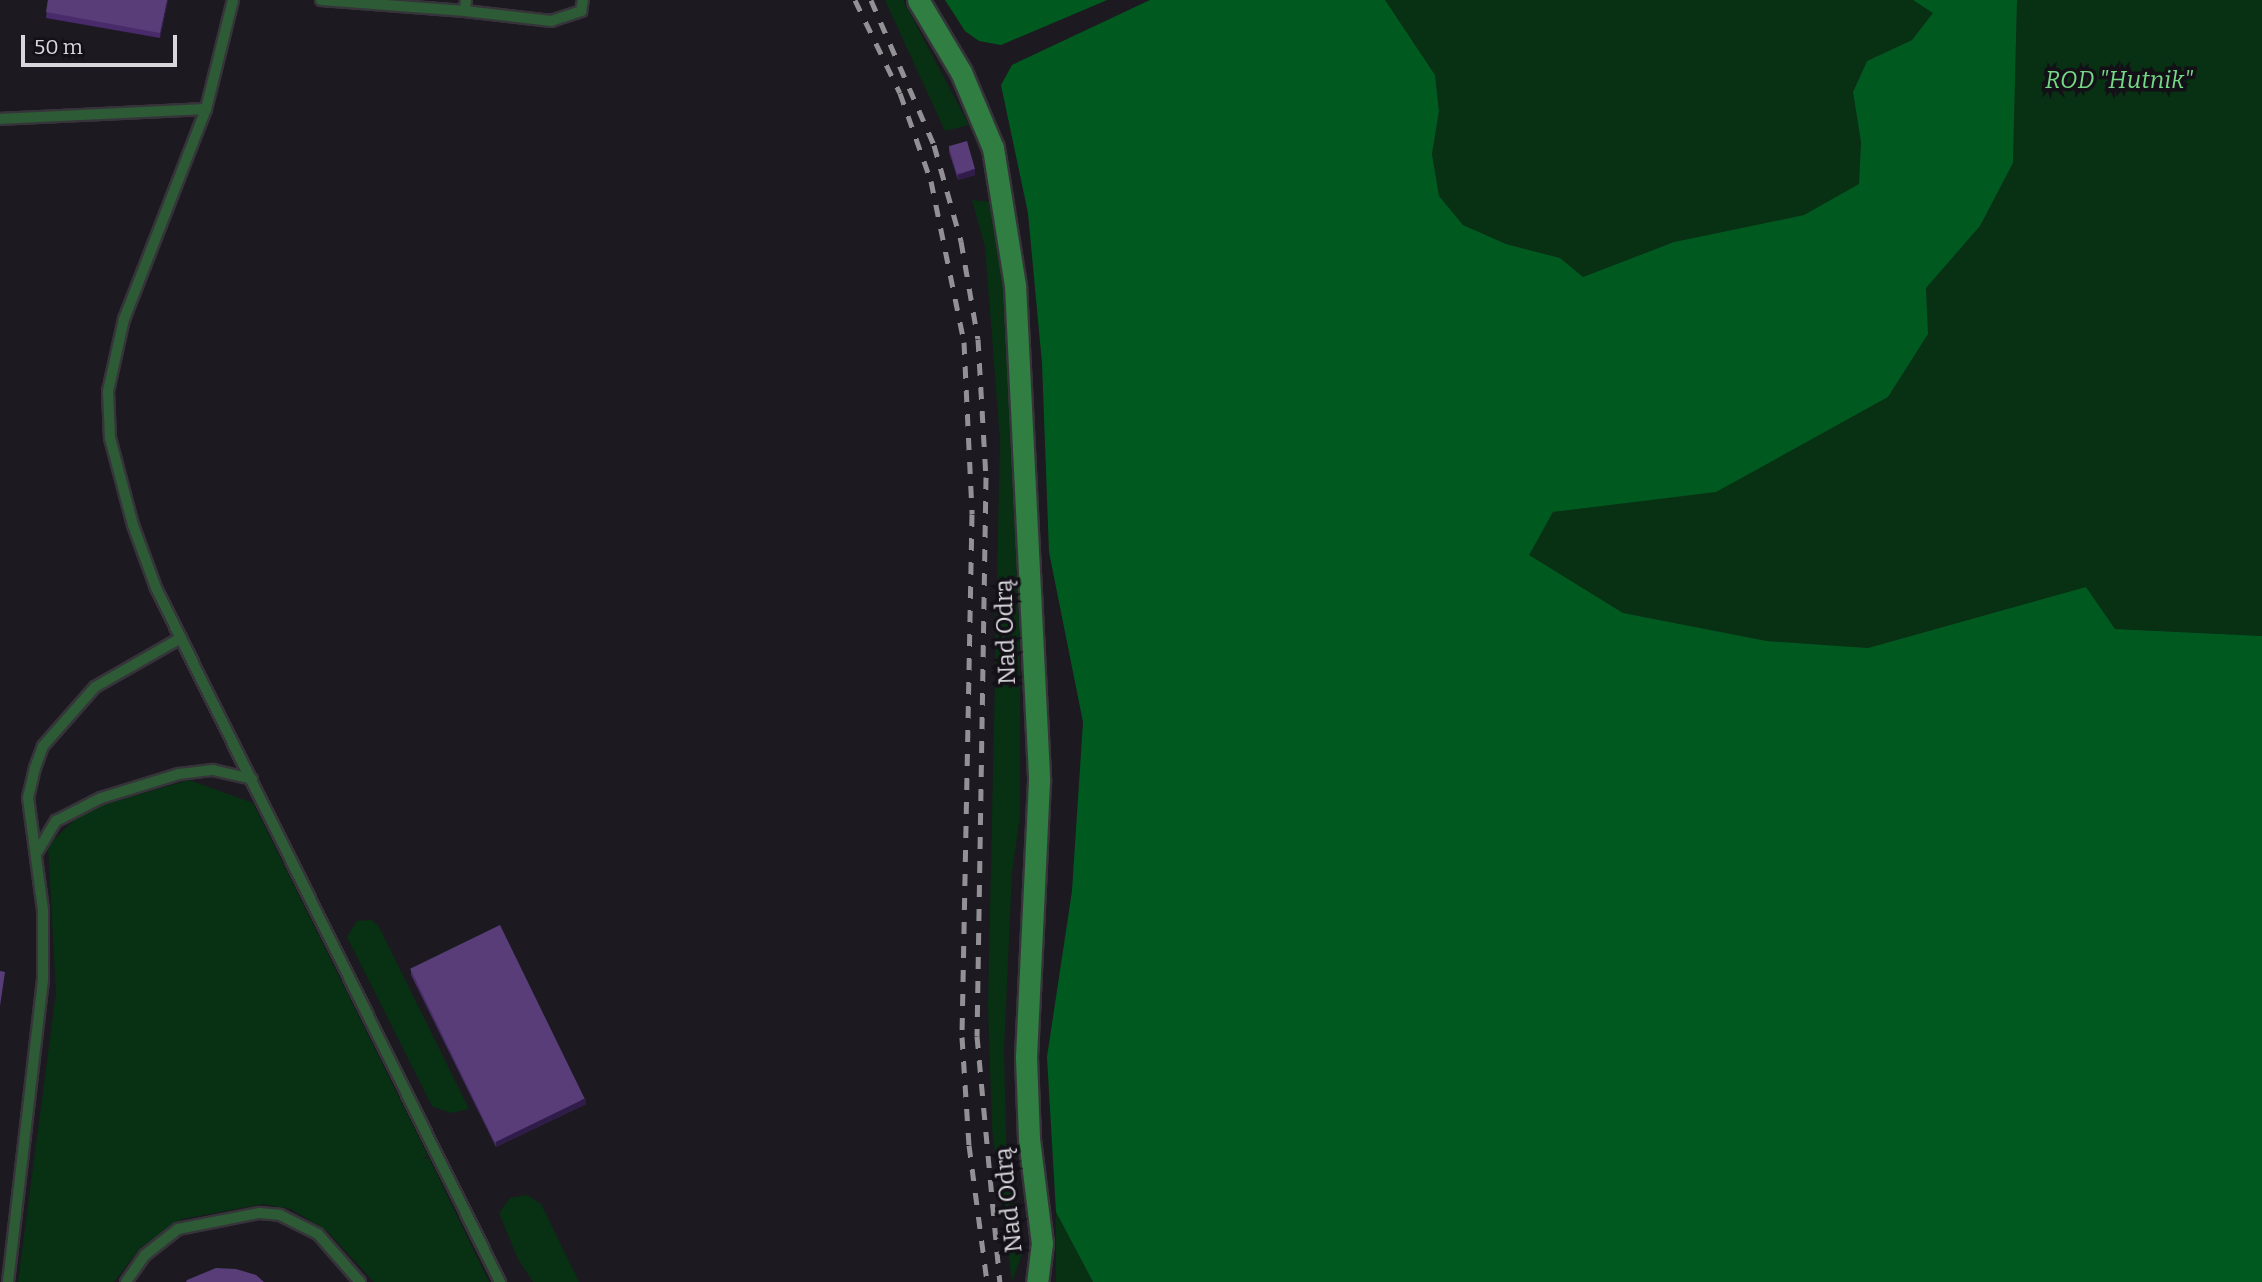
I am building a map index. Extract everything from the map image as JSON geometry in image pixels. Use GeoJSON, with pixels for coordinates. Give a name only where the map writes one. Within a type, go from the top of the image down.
{"type":"FeatureCollection","features":[{"type":"Feature","properties":{"kind":"street","name":"Nad Odrą"},"geometry":{"type":"LineString","coordinates":[[918,0],[961,72],[990,138],[1004,191],[1016,285],[1039,794],[1026,1057],[1029,1139],[1042,1243],[1037,1282]]}},
{"type":"Feature","properties":{"kind":"lane"},"geometry":{"type":"LineString","coordinates":[[233,0],[206,109],[124,319],[108,391],[110,438],[132,525],[181,638],[500,1282]]}},
{"type":"Feature","properties":{"kind":"lane"},"geometry":{"type":"LineString","coordinates":[[321,0],[465,5],[551,21],[581,11],[583,0]]}},
{"type":"Feature","properties":{"kind":"lane"},"geometry":{"type":"LineString","coordinates":[[0,120],[206,109]]}},
{"type":"Feature","properties":{"kind":"lane"},"geometry":{"type":"LineString","coordinates":[[8,1282],[43,981],[36,853],[28,798],[43,746],[95,687],[181,638]]}},
{"type":"Feature","properties":{"kind":"lane"},"geometry":{"type":"LineString","coordinates":[[36,853],[56,821],[101,798],[179,774],[213,771],[251,779]]}},
{"type":"Feature","properties":{"kind":"lane"},"geometry":{"type":"LineString","coordinates":[[126,1282],[145,1255],[178,1229],[259,1213],[280,1215],[318,1234],[360,1282]]}},
{"type":"Feature","properties":{"kind":"green space"},"geometry":{"type":"Polygon","coordinates":[[[885,0],[903,0],[969,125],[945,131],[885,0]]]}},
{"type":"Feature","properties":{"kind":"green space"},"geometry":{"type":"Polygon","coordinates":[[[945,0],[1107,0],[1001,45],[979,41],[965,31],[945,0]]]}},
{"type":"Feature","properties":{"kind":"green space"},"geometry":{"type":"Polygon","coordinates":[[[1150,0],[1385,0],[1435,75],[1439,111],[1432,154],[1439,196],[1463,225],[1506,244],[1560,258],[1583,277],[1674,242],[1804,215],[1859,184],[1861,142],[1853,92],[1867,61],[1912,40],[1933,13],[1913,0],[2017,0],[2013,163],[1980,226],[1926,288],[1928,334],[1888,397],[1716,492],[1553,512],[1529,555],[1623,613],[1767,641],[1868,648],[2086,587],[2115,629],[2262,636],[2262,1282],[1093,1282],[1056,1212],[1047,1057],[1072,891],[1083,722],[1049,552],[1042,363],[1028,213],[1001,85],[1012,65],[1150,0]]]}},
{"type":"Feature","properties":{"kind":"green space"},"geometry":{"type":"Polygon","coordinates":[[[1385,0],[1913,0],[1934,12],[1912,40],[1867,61],[1853,92],[1861,142],[1860,184],[1804,215],[1674,242],[1583,277],[1560,258],[1506,244],[1463,225],[1439,196],[1432,154],[1439,111],[1435,75],[1385,0]]]}},
{"type":"Feature","properties":{"kind":"green space","name":"ROD \"Hutnik\""},"geometry":{"type":"Polygon","coordinates":[[[2017,0],[2262,0],[2262,636],[2115,629],[2086,587],[1868,648],[1767,641],[1623,613],[1528,555],[1553,512],[1716,491],[1888,397],[1928,334],[1926,288],[1980,226],[2013,163],[2017,0]]]}},
{"type":"Feature","properties":{"kind":"green space"},"geometry":{"type":"Polygon","coordinates":[[[972,200],[991,202],[1006,301],[1020,655],[1020,816],[1012,872],[1004,1050],[1007,1168],[1022,1254],[1012,1282],[992,1129],[988,1006],[1000,440],[985,247],[972,200]]]}},
{"type":"Feature","properties":{"kind":"green space"},"geometry":{"type":"Polygon","coordinates":[[[189,780],[253,803],[428,1156],[421,1159],[429,1158],[489,1282],[374,1282],[327,1231],[291,1209],[263,1204],[182,1219],[140,1248],[114,1282],[18,1282],[56,993],[48,845],[85,810],[189,780]]]}},
{"type":"Feature","properties":{"kind":"green space"},"geometry":{"type":"Polygon","coordinates":[[[371,920],[378,925],[469,1109],[451,1113],[432,1106],[347,937],[357,921],[371,920]]]}},
{"type":"Feature","properties":{"kind":"green space"},"geometry":{"type":"Polygon","coordinates":[[[527,1195],[541,1204],[579,1282],[533,1282],[518,1259],[499,1213],[510,1198],[527,1195]]]}},
{"type":"Feature","properties":{"kind":"green space"},"geometry":{"type":"Polygon","coordinates":[[[1056,1212],[1093,1282],[1056,1282],[1056,1212]]]}},
{"type":"Feature","properties":{"kind":"building"},"geometry":{"type":"Polygon","coordinates":[[[48,0],[167,0],[160,33],[46,12],[48,0]]]}},
{"type":"Feature","properties":{"kind":"building"},"geometry":{"type":"Polygon","coordinates":[[[967,141],[975,169],[957,174],[949,146],[967,141]]]}},
{"type":"Feature","properties":{"kind":"building"},"geometry":{"type":"Polygon","coordinates":[[[500,925],[585,1098],[495,1142],[410,969],[500,925]]]}},
{"type":"Feature","properties":{"kind":"building"},"geometry":{"type":"Polygon","coordinates":[[[0,971],[5,972],[0,1006],[0,971]]]}},
{"type":"Feature","properties":{"kind":"building"},"geometry":{"type":"Polygon","coordinates":[[[216,1268],[236,1269],[256,1275],[264,1282],[186,1282],[216,1268]]]}},
{"type":"Feature","properties":{"kind":"railway"},"geometry":{"type":"LineString","coordinates":[[855,0],[900,93],[931,181],[964,342],[972,514],[962,1037],[969,1145],[987,1282]]}},
{"type":"Feature","properties":{"kind":"railway"},"geometry":{"type":"LineString","coordinates":[[871,0],[934,145],[961,241],[978,339],[986,477],[977,1036],[1000,1282]]}}]}
